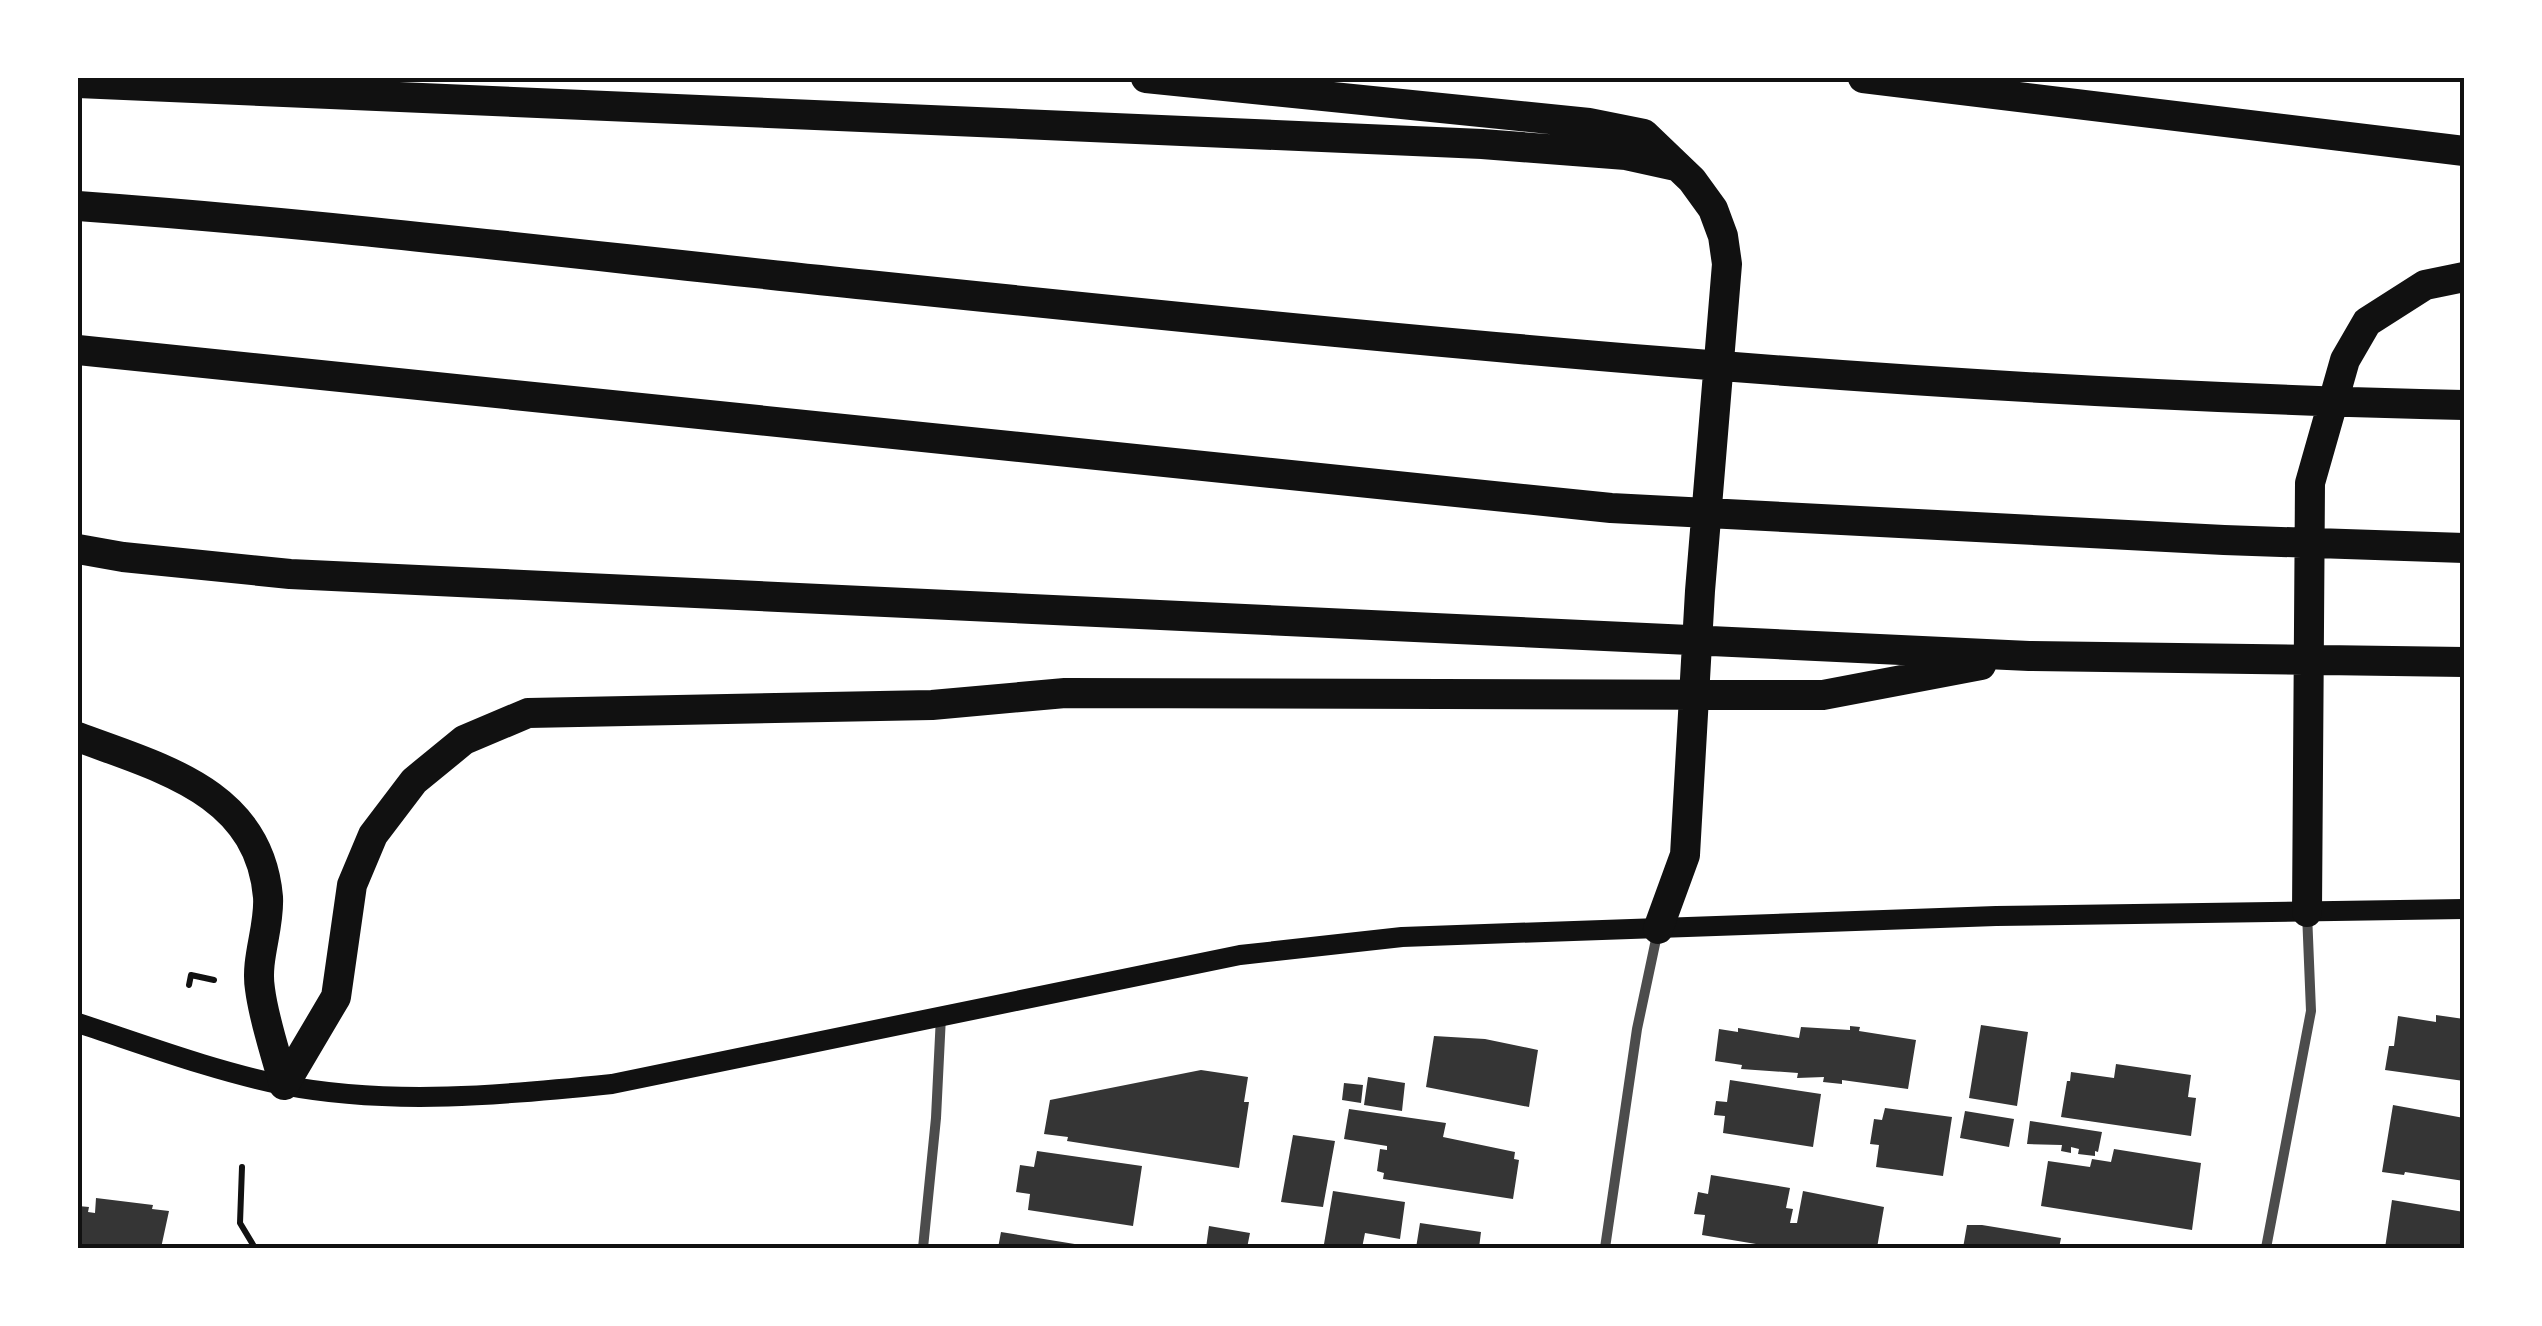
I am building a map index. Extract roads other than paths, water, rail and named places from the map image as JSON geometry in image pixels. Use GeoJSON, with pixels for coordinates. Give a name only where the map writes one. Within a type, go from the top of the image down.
{"type":"FeatureCollection","features":[{"type":"Feature","properties":{"kind":"highway"},"geometry":{"type":"LineString","coordinates":[[1146,78],[1589,123],[1644,134],[1692,180],[1713,209],[1723,236],[1727,264],[1700,591],[1685,855],[1658,929]]}},
{"type":"Feature","properties":{"kind":"highway"},"geometry":{"type":"LineString","coordinates":[[1863,78],[2464,151]]}},
{"type":"Feature","properties":{"kind":"highway"},"geometry":{"type":"LineString","coordinates":[[78,83],[1482,144],[1626,155],[1676,166]]}},
{"type":"Feature","properties":{"kind":"highway"},"geometry":{"type":"LineString","coordinates":[[78,206],[257,219],[864,285],[1612,359],[2210,398],[2459,405]]}},
{"type":"Feature","properties":{"kind":"highway"},"geometry":{"type":"LineString","coordinates":[[2307,912],[2310,483],[2344,360],[2367,322],[2426,286],[2464,277]]}},
{"type":"Feature","properties":{"kind":"highway"},"geometry":{"type":"LineString","coordinates":[[78,350],[1611,508],[2224,540],[2464,548]]}},
{"type":"Feature","properties":{"kind":"highway"},"geometry":{"type":"LineString","coordinates":[[78,549],[290,574],[2029,656],[2464,662]]}},
{"type":"Feature","properties":{"kind":"highway"},"geometry":{"type":"LineString","coordinates":[[284,1085],[336,998],[352,885],[373,835],[414,781],[464,740],[528,713],[894,706],[1065,693],[1823,694],[2029,656]]}},
{"type":"Feature","properties":{"kind":"highway"},"geometry":{"type":"LineString","coordinates":[[78,738],[194,782],[236,817],[257,846],[268,899],[259,986],[284,1085]]}},
{"type":"Feature","properties":{"kind":"main road"},"geometry":{"type":"LineString","coordinates":[[78,1023],[284,1085],[401,1097],[508,1095],[612,1084],[1240,955],[1402,937],[1996,916],[2464,908]]}},
{"type":"Feature","properties":{"kind":"street"},"geometry":{"type":"LineString","coordinates":[[2266,1248],[2311,1011],[2307,912]]}},
{"type":"Feature","properties":{"kind":"street"},"geometry":{"type":"LineString","coordinates":[[1605,1248],[1637,1029],[1658,929]]}},
{"type":"Feature","properties":{"kind":"street"},"geometry":{"type":"LineString","coordinates":[[924,1248],[941,1016]]}}]}
